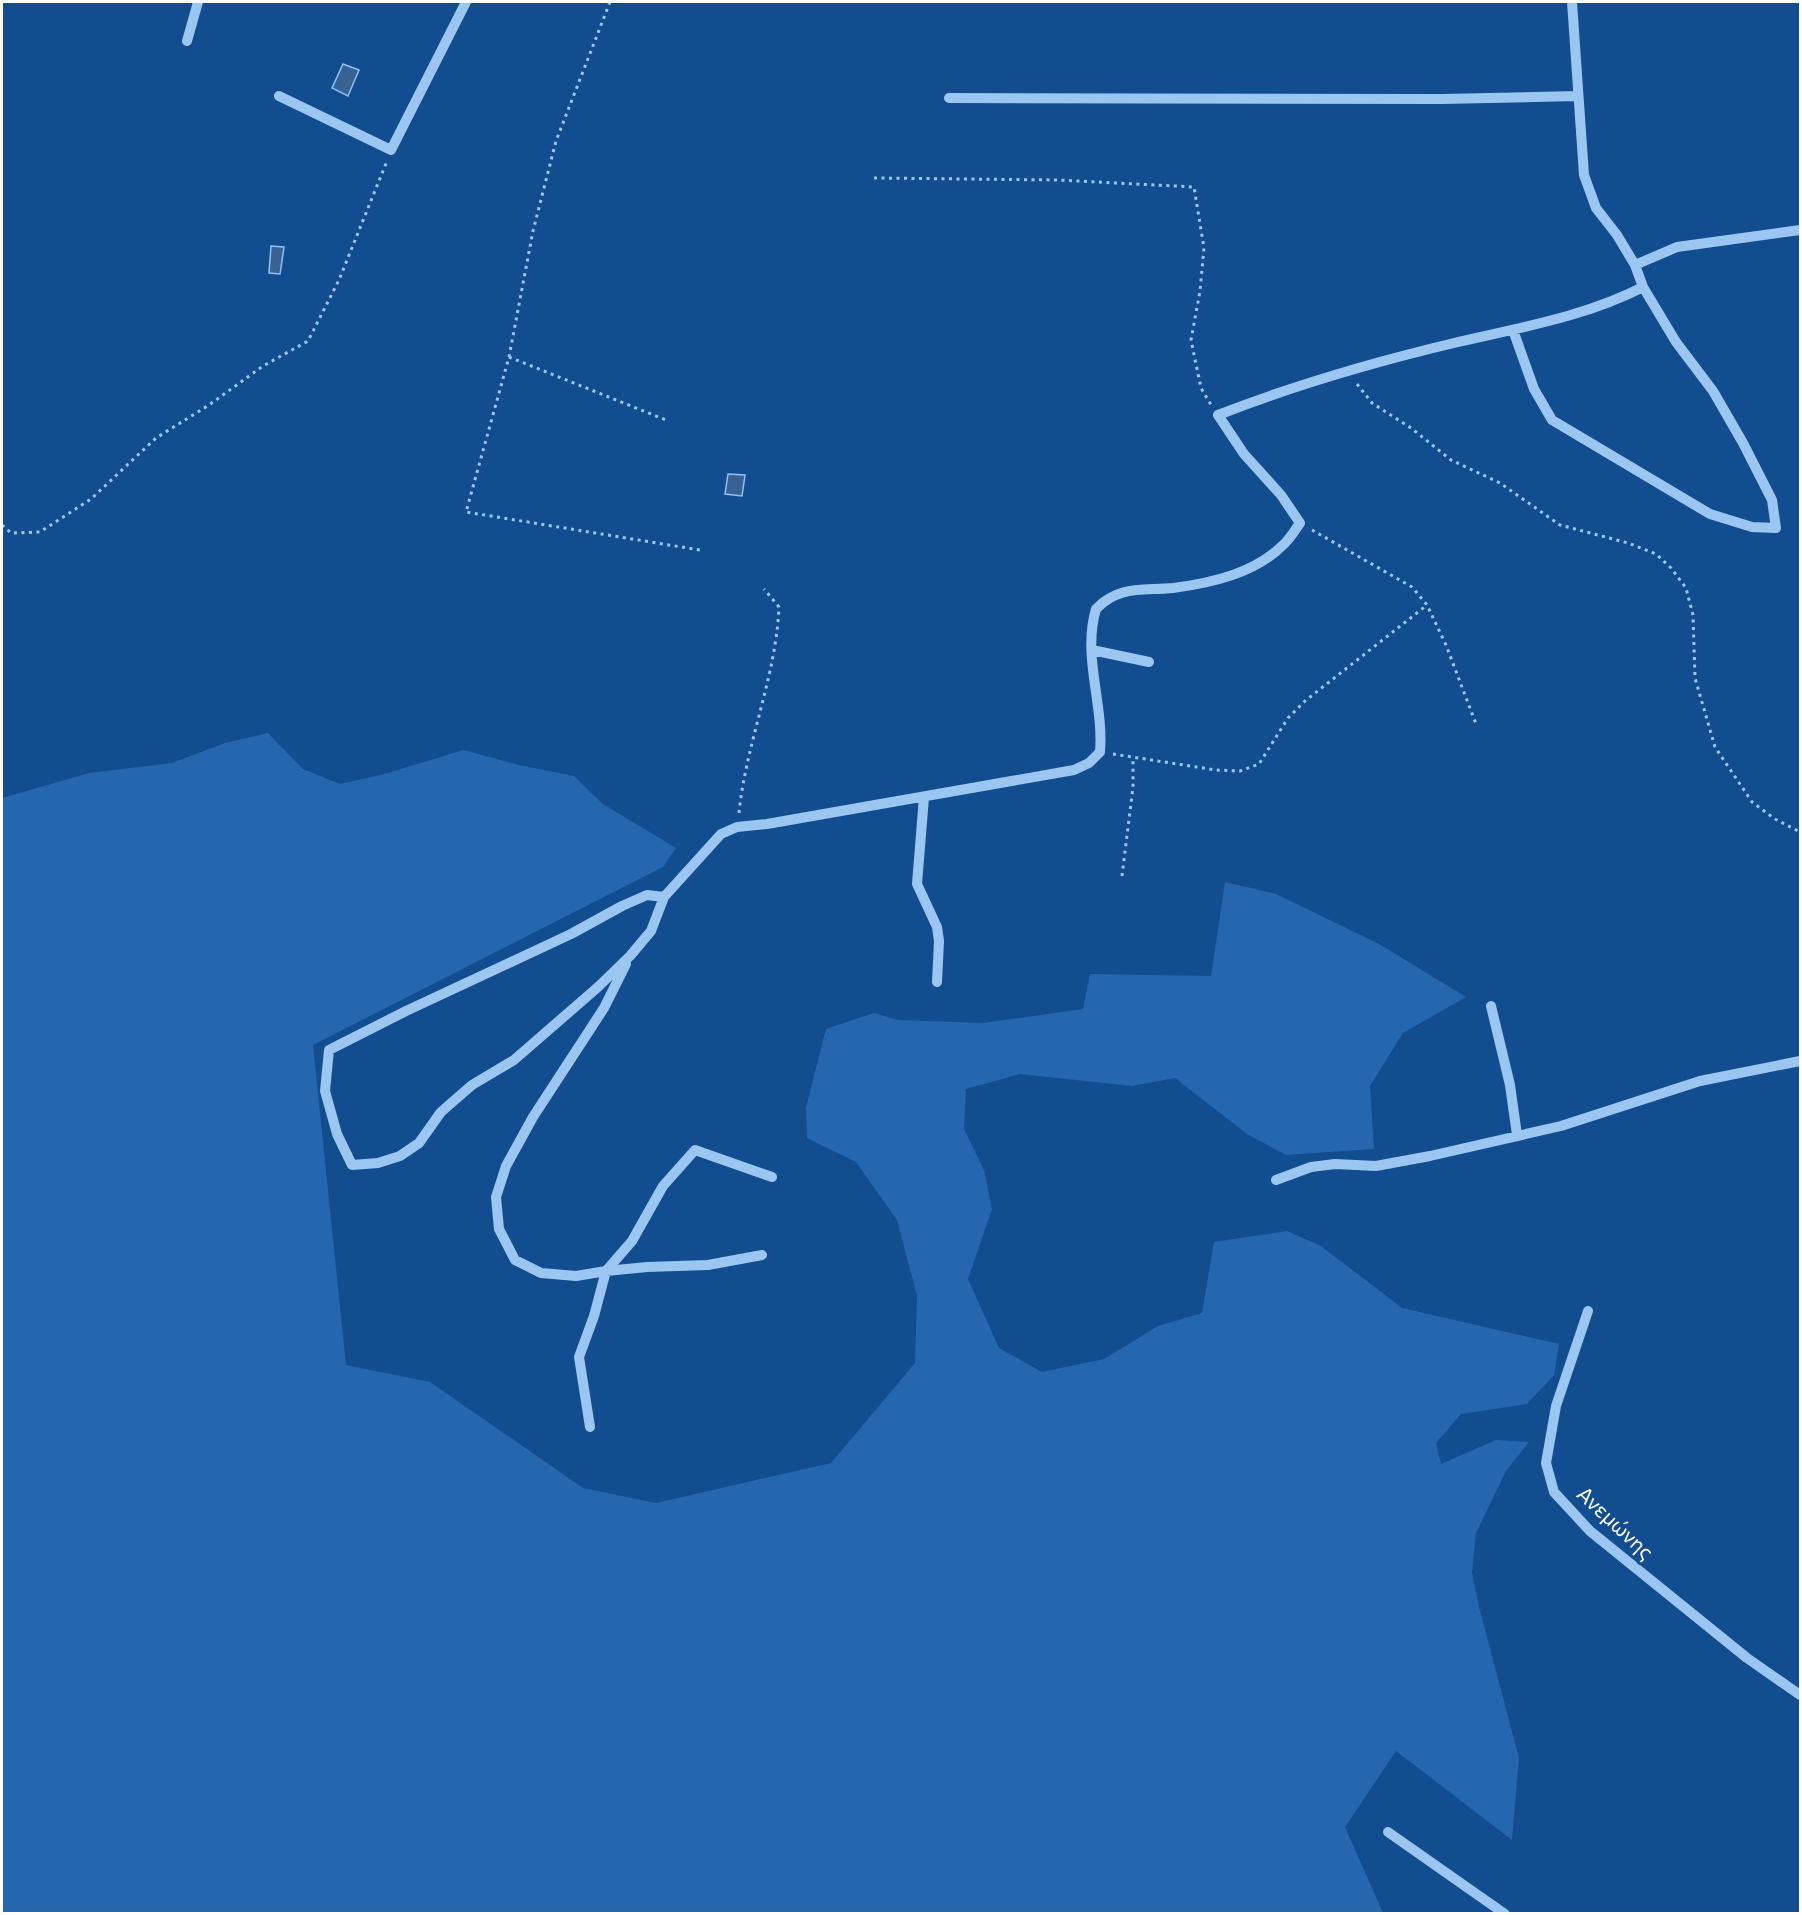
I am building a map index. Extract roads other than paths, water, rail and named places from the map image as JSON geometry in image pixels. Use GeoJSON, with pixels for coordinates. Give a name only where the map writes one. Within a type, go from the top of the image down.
{"type":"FeatureCollection","features":[{"type":"Feature","properties":{"kind":"street"},"geometry":{"type":"LineString","coordinates":[[187,41],[198,2]]}},
{"type":"Feature","properties":{"kind":"street"},"geometry":{"type":"LineString","coordinates":[[279,96],[392,150],[466,2]]}},
{"type":"Feature","properties":{"kind":"street"},"geometry":{"type":"LineString","coordinates":[[1513,330],[1534,389],[1552,420],[1710,514],[1752,527],[1776,528],[1772,500],[1743,443],[1713,391],[1676,342],[1643,287],[1635,265],[1617,235],[1596,208],[1584,175],[1572,2]]}},
{"type":"Feature","properties":{"kind":"street"},"geometry":{"type":"LineString","coordinates":[[949,98],[1442,99],[1577,96]]}},
{"type":"Feature","properties":{"kind":"street"},"geometry":{"type":"LineString","coordinates":[[1635,265],[1677,247],[1800,230]]}},
{"type":"Feature","properties":{"kind":"street"},"geometry":{"type":"LineString","coordinates":[[664,897],[647,895],[622,906],[571,934],[406,1011],[329,1050],[325,1091],[337,1134],[352,1165],[378,1163],[400,1156],[419,1143],[441,1112],[472,1085],[514,1060],[598,987],[630,956],[651,931],[664,897],[721,834],[737,827],[1074,770],[1089,763],[1100,752],[1101,738],[1092,650],[1096,609],[1115,593],[1173,588],[1223,579],[1256,564],[1283,545],[1300,523],[1281,495],[1244,454],[1218,415],[1346,371],[1513,330],[1616,301],[1643,287]]}},
{"type":"Feature","properties":{"kind":"street"},"geometry":{"type":"LineString","coordinates":[[1092,650],[1149,662]]}},
{"type":"Feature","properties":{"kind":"street"},"geometry":{"type":"LineString","coordinates":[[924,797],[917,884],[937,927],[938,982]]}},
{"type":"Feature","properties":{"kind":"street"},"geometry":{"type":"LineString","coordinates":[[630,956],[604,1008],[527,1126],[506,1166],[496,1197],[499,1229],[515,1260],[542,1273],[576,1276],[647,1267],[708,1265],[762,1255]]}},
{"type":"Feature","properties":{"kind":"street"},"geometry":{"type":"LineString","coordinates":[[1491,1006],[1510,1085],[1517,1135]]}},
{"type":"Feature","properties":{"kind":"street"},"geometry":{"type":"LineString","coordinates":[[1276,1180],[1311,1167],[1335,1164],[1376,1166],[1430,1156],[1561,1126],[1700,1081],[1800,1061]]}},
{"type":"Feature","properties":{"kind":"street"},"geometry":{"type":"LineString","coordinates":[[590,1427],[579,1357],[594,1316],[606,1271],[632,1241],[663,1186],[695,1150],[772,1177]]}},
{"type":"Feature","properties":{"kind":"street","name":"Ανεμώνης"},"geometry":{"type":"LineString","coordinates":[[1588,1311],[1556,1406],[1546,1463],[1554,1492],[1599,1538],[1747,1658],[1800,1695]]}},
{"type":"Feature","properties":{"kind":"street"},"geometry":{"type":"LineString","coordinates":[[1388,1832],[1505,1914]]}}]}
